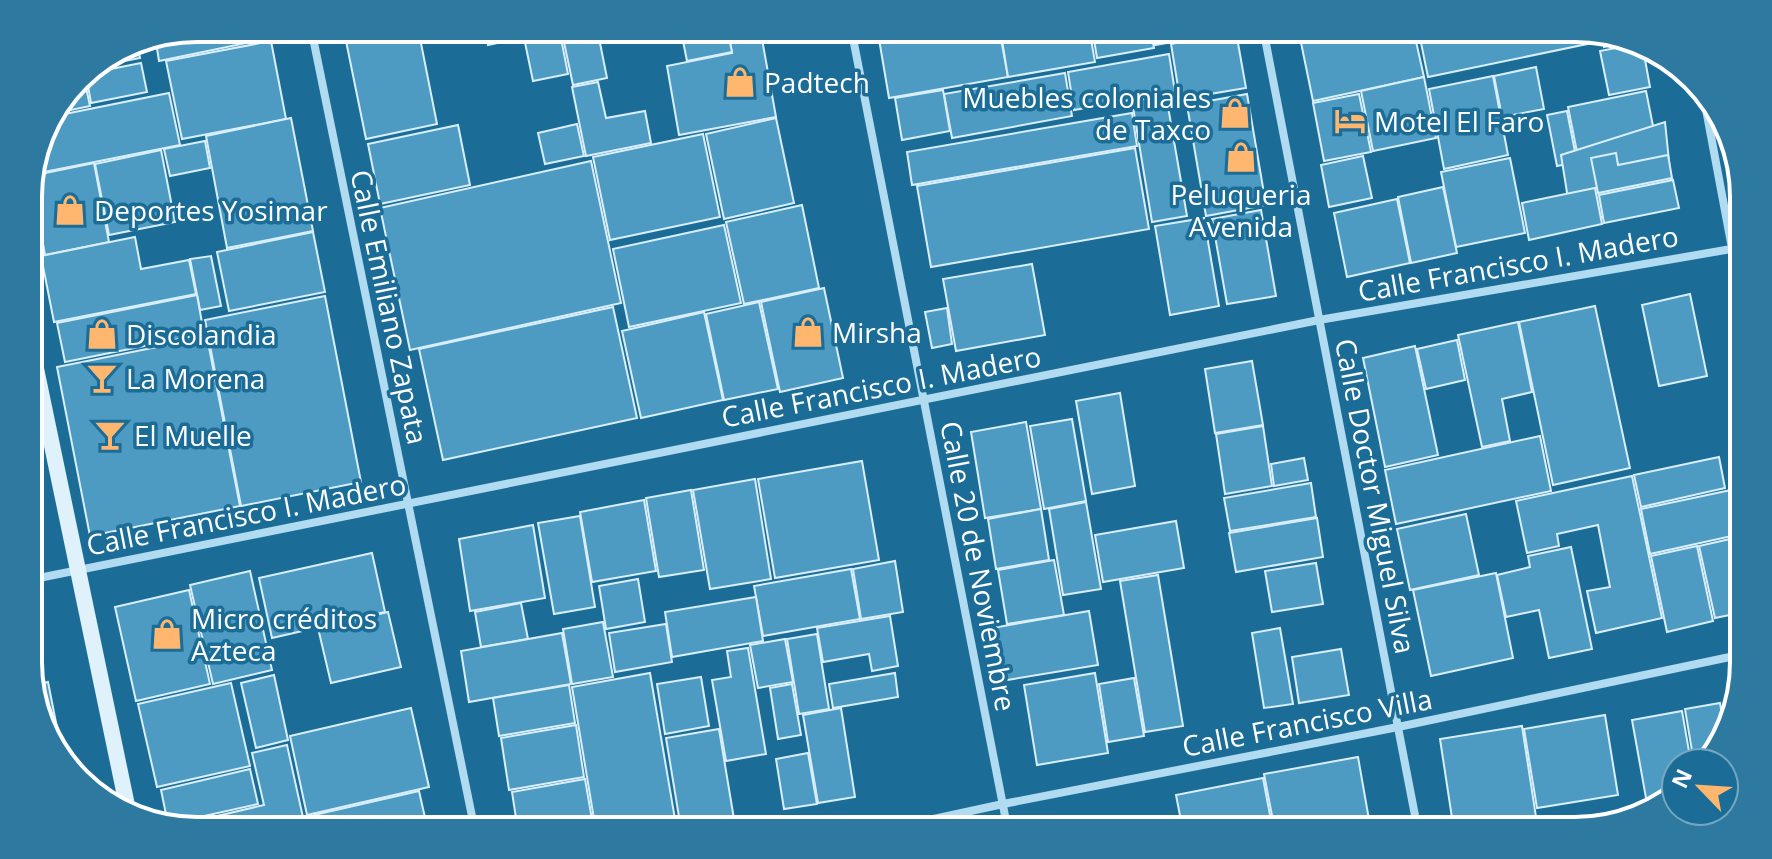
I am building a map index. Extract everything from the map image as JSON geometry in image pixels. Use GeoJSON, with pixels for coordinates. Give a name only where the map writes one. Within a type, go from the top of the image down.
{"type":"FeatureCollection","features":[{"type":"Feature","properties":{"kind":"street","name":"Calle Emiliano Zapata"},"geometry":{"type":"LineString","coordinates":[[314,42],[472,817]]}},
{"type":"Feature","properties":{"kind":"street","name":"Calle 20 de Noviembre"},"geometry":{"type":"LineString","coordinates":[[854,42],[1005,817]]}},
{"type":"Feature","properties":{"kind":"street","name":"Calle Doctor Miguel Silva"},"geometry":{"type":"LineString","coordinates":[[1266,42],[1415,817]]}},
{"type":"Feature","properties":{"kind":"street"},"geometry":{"type":"LineString","coordinates":[[1708,118],[1730,238]]}},
{"type":"Feature","properties":{"kind":"street","name":"Calle Francisco I. Madero"},"geometry":{"type":"LineString","coordinates":[[42,577],[1319,320],[1730,249]]}},
{"type":"Feature","properties":{"kind":"street"},"geometry":{"type":"LineString","coordinates":[[42,397],[126,799]]}},
{"type":"Feature","properties":{"kind":"street","name":"Calle Francisco Villa"},"geometry":{"type":"LineString","coordinates":[[943,817],[1398,727],[1730,657]]}},
{"type":"Feature","properties":{"kind":"building"},"geometry":{"type":"Polygon","coordinates":[[[251,42],[159,61],[157,47],[177,43],[251,42]]]}},
{"type":"Feature","properties":{"kind":"building"},"geometry":{"type":"Polygon","coordinates":[[[271,42],[286,119],[182,139],[166,61],[271,42]]]}},
{"type":"Feature","properties":{"kind":"building"},"geometry":{"type":"Polygon","coordinates":[[[346,42],[421,42],[437,124],[366,139],[346,42]]]}},
{"type":"Feature","properties":{"kind":"building"},"geometry":{"type":"Polygon","coordinates":[[[525,42],[562,42],[568,74],[533,81],[525,42]]]}},
{"type":"Feature","properties":{"kind":"building"},"geometry":{"type":"Polygon","coordinates":[[[564,42],[600,42],[607,78],[573,85],[564,42]]]}},
{"type":"Feature","properties":{"kind":"building"},"geometry":{"type":"Polygon","coordinates":[[[683,42],[730,42],[732,52],[687,61],[683,42]]]}},
{"type":"Feature","properties":{"kind":"building"},"geometry":{"type":"Polygon","coordinates":[[[730,42],[763,42],[776,117],[679,135],[667,66],[732,53],[730,42]]]}},
{"type":"Feature","properties":{"kind":"building"},"geometry":{"type":"Polygon","coordinates":[[[880,42],[1002,42],[1008,77],[889,98],[880,42]]]}},
{"type":"Feature","properties":{"kind":"building"},"geometry":{"type":"Polygon","coordinates":[[[1002,42],[1091,42],[1095,62],[1008,77],[1002,42]]]}},
{"type":"Feature","properties":{"kind":"building"},"geometry":{"type":"Polygon","coordinates":[[[1094,42],[1153,42],[1154,48],[1097,58],[1094,42]]]}},
{"type":"Feature","properties":{"kind":"building"},"geometry":{"type":"Polygon","coordinates":[[[1238,42],[1246,88],[1180,99],[1171,44],[1238,42]]]}},
{"type":"Feature","properties":{"kind":"building"},"geometry":{"type":"Polygon","coordinates":[[[1301,42],[1416,42],[1424,77],[1313,101],[1301,42]]]}},
{"type":"Feature","properties":{"kind":"building"},"geometry":{"type":"Polygon","coordinates":[[[1421,42],[1593,43],[1428,77],[1421,42]]]}},
{"type":"Feature","properties":{"kind":"building"},"geometry":{"type":"Polygon","coordinates":[[[1617,48],[1645,60],[1650,87],[1609,95],[1600,51],[1617,48]]]}},
{"type":"Feature","properties":{"kind":"building"},"geometry":{"type":"Polygon","coordinates":[[[139,53],[140,58],[121,62],[139,53]]]}},
{"type":"Feature","properties":{"kind":"building"},"geometry":{"type":"Polygon","coordinates":[[[1169,54],[1175,92],[1074,110],[1068,72],[1169,54]]]}},
{"type":"Feature","properties":{"kind":"building"},"geometry":{"type":"Polygon","coordinates":[[[141,63],[147,92],[91,103],[88,87],[109,69],[141,63]]]}},
{"type":"Feature","properties":{"kind":"building"},"geometry":{"type":"Polygon","coordinates":[[[1536,67],[1544,109],[1502,117],[1494,76],[1536,67]]]}},
{"type":"Feature","properties":{"kind":"building"},"geometry":{"type":"Polygon","coordinates":[[[1065,73],[1072,116],[952,138],[944,94],[1065,73]]]}},
{"type":"Feature","properties":{"kind":"building"},"geometry":{"type":"Polygon","coordinates":[[[1493,76],[1508,155],[1444,169],[1429,89],[1493,76]]]}},
{"type":"Feature","properties":{"kind":"building"},"geometry":{"type":"Polygon","coordinates":[[[1424,77],[1436,138],[1373,151],[1361,91],[1424,77]]]}},
{"type":"Feature","properties":{"kind":"building"},"geometry":{"type":"Polygon","coordinates":[[[598,82],[606,118],[645,111],[651,143],[586,156],[572,87],[598,82]]]}},
{"type":"Feature","properties":{"kind":"building"},"geometry":{"type":"Polygon","coordinates":[[[86,89],[90,106],[68,111],[86,89]]]}},
{"type":"Feature","properties":{"kind":"building"},"geometry":{"type":"Polygon","coordinates":[[[943,90],[950,131],[902,140],[895,98],[943,90]]]}},
{"type":"Feature","properties":{"kind":"building"},"geometry":{"type":"Polygon","coordinates":[[[1646,91],[1656,141],[1578,157],[1568,107],[1646,91]]]}},
{"type":"Feature","properties":{"kind":"building"},"geometry":{"type":"Polygon","coordinates":[[[169,93],[180,145],[44,172],[54,138],[66,114],[169,93]]]}},
{"type":"Feature","properties":{"kind":"building"},"geometry":{"type":"Polygon","coordinates":[[[1247,94],[1266,205],[1206,216],[1187,105],[1247,94]]]}},
{"type":"Feature","properties":{"kind":"building"},"geometry":{"type":"Polygon","coordinates":[[[1359,94],[1371,152],[1324,161],[1313,103],[1359,94]]]}},
{"type":"Feature","properties":{"kind":"building"},"geometry":{"type":"Polygon","coordinates":[[[1166,95],[1187,216],[1152,222],[1132,101],[1166,95]]]}},
{"type":"Feature","properties":{"kind":"building"},"geometry":{"type":"Polygon","coordinates":[[[1567,111],[1577,162],[1557,166],[1547,115],[1567,111]]]}},
{"type":"Feature","properties":{"kind":"building"},"geometry":{"type":"Polygon","coordinates":[[[1132,113],[1137,146],[912,185],[907,152],[1132,113]]]}},
{"type":"Feature","properties":{"kind":"building"},"geometry":{"type":"Polygon","coordinates":[[[291,118],[313,231],[227,248],[206,136],[291,118]]]}},
{"type":"Feature","properties":{"kind":"building"},"geometry":{"type":"Polygon","coordinates":[[[776,118],[794,203],[724,219],[706,134],[776,118]]]}},
{"type":"Feature","properties":{"kind":"building"},"geometry":{"type":"Polygon","coordinates":[[[1665,122],[1673,200],[1572,224],[1561,155],[1665,122]]]}},
{"type":"Feature","properties":{"kind":"building"},"geometry":{"type":"Polygon","coordinates":[[[577,124],[584,156],[545,164],[538,133],[577,124]]]}},
{"type":"Feature","properties":{"kind":"building"},"geometry":{"type":"Polygon","coordinates":[[[458,125],[470,185],[380,204],[368,144],[458,125]]]}},
{"type":"Feature","properties":{"kind":"building"},"geometry":{"type":"Polygon","coordinates":[[[703,134],[720,217],[610,240],[593,157],[703,134]]]}},
{"type":"Feature","properties":{"kind":"building"},"geometry":{"type":"Polygon","coordinates":[[[205,141],[210,168],[170,176],[164,149],[205,141]]]}},
{"type":"Feature","properties":{"kind":"building"},"geometry":{"type":"Polygon","coordinates":[[[1135,148],[1149,229],[931,267],[917,186],[1135,148]]]}},
{"type":"Feature","properties":{"kind":"building"},"geometry":{"type":"Polygon","coordinates":[[[161,150],[175,222],[109,235],[95,164],[161,150]]]}},
{"type":"Feature","properties":{"kind":"building"},"geometry":{"type":"Polygon","coordinates":[[[1616,153],[1618,165],[1668,155],[1672,178],[1598,193],[1591,158],[1616,153]]]}},
{"type":"Feature","properties":{"kind":"building"},"geometry":{"type":"Polygon","coordinates":[[[1363,156],[1372,198],[1329,207],[1321,165],[1363,156]]]}},
{"type":"Feature","properties":{"kind":"building"},"geometry":{"type":"Polygon","coordinates":[[[1510,158],[1525,233],[1456,247],[1441,172],[1510,158]]]}},
{"type":"Feature","properties":{"kind":"building"},"geometry":{"type":"Polygon","coordinates":[[[591,161],[621,303],[410,350],[380,208],[591,161]]]}},
{"type":"Feature","properties":{"kind":"building","name":"Deportes Yosimar"},"geometry":{"type":"Polygon","coordinates":[[[94,163],[109,242],[45,255],[42,238],[44,173],[94,163]]]}},
{"type":"Feature","properties":{"kind":"building"},"geometry":{"type":"Polygon","coordinates":[[[1673,180],[1679,208],[1604,223],[1599,195],[1673,180]]]}},
{"type":"Feature","properties":{"kind":"building"},"geometry":{"type":"Polygon","coordinates":[[[1443,187],[1457,253],[1411,263],[1398,197],[1443,187]]]}},
{"type":"Feature","properties":{"kind":"building"},"geometry":{"type":"Polygon","coordinates":[[[1595,188],[1602,224],[1529,240],[1522,203],[1595,188]]]}},
{"type":"Feature","properties":{"kind":"building"},"geometry":{"type":"Polygon","coordinates":[[[1397,199],[1410,263],[1347,277],[1334,213],[1397,199]]]}},
{"type":"Feature","properties":{"kind":"building"},"geometry":{"type":"Polygon","coordinates":[[[802,205],[819,288],[744,304],[726,222],[802,205]]]}},
{"type":"Feature","properties":{"kind":"building"},"geometry":{"type":"Polygon","coordinates":[[[1261,210],[1276,296],[1227,304],[1212,219],[1261,210]]]}},
{"type":"Feature","properties":{"kind":"building"},"geometry":{"type":"Polygon","coordinates":[[[1204,218],[1219,306],[1170,315],[1155,226],[1204,218]]]}},
{"type":"Feature","properties":{"kind":"building"},"geometry":{"type":"Polygon","coordinates":[[[724,225],[741,303],[629,327],[613,249],[724,225]]]}},
{"type":"Feature","properties":{"kind":"building"},"geometry":{"type":"Polygon","coordinates":[[[313,232],[325,292],[229,311],[217,252],[313,232]]]}},
{"type":"Feature","properties":{"kind":"building"},"geometry":{"type":"Polygon","coordinates":[[[135,237],[141,269],[189,260],[196,294],[54,322],[42,256],[135,237]]]}},
{"type":"Feature","properties":{"kind":"building"},"geometry":{"type":"Polygon","coordinates":[[[211,256],[221,306],[200,310],[190,259],[211,256]]]}},
{"type":"Feature","properties":{"kind":"building"},"geometry":{"type":"Polygon","coordinates":[[[1032,264],[1045,335],[956,351],[943,279],[1032,264]]]}},
{"type":"Feature","properties":{"kind":"building"},"geometry":{"type":"Polygon","coordinates":[[[824,288],[843,378],[780,392],[761,302],[824,288]]]}},
{"type":"Feature","properties":{"kind":"building"},"geometry":{"type":"Polygon","coordinates":[[[1690,294],[1707,376],[1659,386],[1642,305],[1690,294]]]}},
{"type":"Feature","properties":{"kind":"building"},"geometry":{"type":"Polygon","coordinates":[[[197,295],[204,334],[65,362],[57,323],[197,295]]]}},
{"type":"Feature","properties":{"kind":"building"},"geometry":{"type":"Polygon","coordinates":[[[325,296],[361,482],[241,506],[205,320],[325,296]]]}},
{"type":"Feature","properties":{"kind":"building"},"geometry":{"type":"Polygon","coordinates":[[[759,302],[778,389],[724,400],[706,314],[759,302]]]}},
{"type":"Feature","properties":{"kind":"building"},"geometry":{"type":"Polygon","coordinates":[[[1595,306],[1630,468],[1553,485],[1519,322],[1595,306]]]}},
{"type":"Feature","properties":{"kind":"building"},"geometry":{"type":"Polygon","coordinates":[[[613,307],[637,418],[443,460],[419,349],[613,307]]]}},
{"type":"Feature","properties":{"kind":"building"},"geometry":{"type":"Polygon","coordinates":[[[947,308],[952,344],[932,348],[925,312],[947,308]]]}},
{"type":"Feature","properties":{"kind":"building"},"geometry":{"type":"Polygon","coordinates":[[[704,312],[723,400],[641,418],[622,331],[704,312]]]}},
{"type":"Feature","properties":{"kind":"building"},"geometry":{"type":"Polygon","coordinates":[[[1518,322],[1532,392],[1502,399],[1510,441],[1482,447],[1458,335],[1518,322]]]}},
{"type":"Feature","properties":{"kind":"building"},"geometry":{"type":"Polygon","coordinates":[[[207,337],[240,506],[90,536],[57,367],[207,337]]]}},
{"type":"Feature","properties":{"kind":"building"},"geometry":{"type":"Polygon","coordinates":[[[1457,340],[1465,380],[1426,389],[1417,349],[1457,340]]]}},
{"type":"Feature","properties":{"kind":"building"},"geometry":{"type":"Polygon","coordinates":[[[1415,346],[1438,455],[1385,467],[1363,358],[1415,346]]]}},
{"type":"Feature","properties":{"kind":"building"},"geometry":{"type":"Polygon","coordinates":[[[1252,361],[1263,425],[1215,433],[1205,369],[1252,361]]]}},
{"type":"Feature","properties":{"kind":"building"},"geometry":{"type":"Polygon","coordinates":[[[1120,393],[1135,486],[1092,494],[1076,401],[1120,393]]]}},
{"type":"Feature","properties":{"kind":"building"},"geometry":{"type":"Polygon","coordinates":[[[1072,419],[1086,501],[1044,509],[1030,426],[1072,419]]]}},
{"type":"Feature","properties":{"kind":"building"},"geometry":{"type":"Polygon","coordinates":[[[1026,422],[1041,509],[985,518],[971,432],[1026,422]]]}},
{"type":"Feature","properties":{"kind":"building"},"geometry":{"type":"Polygon","coordinates":[[[1263,426],[1272,486],[1225,494],[1216,434],[1263,426]]]}},
{"type":"Feature","properties":{"kind":"building"},"geometry":{"type":"Polygon","coordinates":[[[1540,436],[1551,491],[1396,524],[1385,470],[1540,436]]]}},
{"type":"Feature","properties":{"kind":"building"},"geometry":{"type":"Polygon","coordinates":[[[1719,457],[1725,488],[1641,507],[1634,475],[1719,457]]]}},
{"type":"Feature","properties":{"kind":"building"},"geometry":{"type":"Polygon","coordinates":[[[1304,458],[1308,480],[1274,486],[1271,464],[1304,458]]]}},
{"type":"Feature","properties":{"kind":"building"},"geometry":{"type":"Polygon","coordinates":[[[862,461],[879,560],[775,578],[758,479],[862,461]]]}},
{"type":"Feature","properties":{"kind":"building"},"geometry":{"type":"Polygon","coordinates":[[[1632,476],[1662,618],[1596,633],[1587,591],[1610,587],[1598,525],[1557,534],[1559,546],[1527,553],[1516,501],[1632,476]]]}},
{"type":"Feature","properties":{"kind":"building"},"geometry":{"type":"Polygon","coordinates":[[[755,479],[771,579],[710,589],[693,490],[755,479]]]}},
{"type":"Feature","properties":{"kind":"building"},"geometry":{"type":"Polygon","coordinates":[[[1311,483],[1316,517],[1230,531],[1224,498],[1311,483]]]}},
{"type":"Feature","properties":{"kind":"building"},"geometry":{"type":"Polygon","coordinates":[[[691,490],[704,570],[659,577],[646,498],[691,490]]]}},
{"type":"Feature","properties":{"kind":"building"},"geometry":{"type":"Polygon","coordinates":[[[1730,490],[1730,536],[1650,554],[1641,509],[1730,490]]]}},
{"type":"Feature","properties":{"kind":"building"},"geometry":{"type":"Polygon","coordinates":[[[644,500],[656,571],[592,582],[580,512],[644,500]]]}},
{"type":"Feature","properties":{"kind":"building"},"geometry":{"type":"Polygon","coordinates":[[[1086,502],[1101,589],[1063,595],[1049,509],[1086,502]]]}},
{"type":"Feature","properties":{"kind":"building"},"geometry":{"type":"Polygon","coordinates":[[[1041,509],[1049,560],[996,569],[988,519],[1041,509]]]}},
{"type":"Feature","properties":{"kind":"building"},"geometry":{"type":"Polygon","coordinates":[[[1466,514],[1479,575],[1410,590],[1397,529],[1466,514]]]}},
{"type":"Feature","properties":{"kind":"building"},"geometry":{"type":"Polygon","coordinates":[[[580,516],[595,607],[554,614],[538,523],[580,516]]]}},
{"type":"Feature","properties":{"kind":"building"},"geometry":{"type":"Polygon","coordinates":[[[1317,518],[1323,557],[1236,572],[1229,533],[1317,518]]]}},
{"type":"Feature","properties":{"kind":"building"},"geometry":{"type":"Polygon","coordinates":[[[1176,521],[1184,568],[1103,582],[1095,535],[1176,521]]]}},
{"type":"Feature","properties":{"kind":"building"},"geometry":{"type":"Polygon","coordinates":[[[533,525],[545,598],[470,611],[459,539],[533,525]]]}},
{"type":"Feature","properties":{"kind":"building"},"geometry":{"type":"Polygon","coordinates":[[[1730,539],[1730,615],[1715,618],[1699,546],[1730,539]]]}},
{"type":"Feature","properties":{"kind":"building"},"geometry":{"type":"Polygon","coordinates":[[[1697,546],[1713,621],[1667,632],[1651,556],[1697,546]]]}},
{"type":"Feature","properties":{"kind":"building"},"geometry":{"type":"Polygon","coordinates":[[[1571,547],[1592,649],[1549,658],[1539,610],[1506,617],[1497,575],[1530,567],[1528,556],[1571,547]]]}},
{"type":"Feature","properties":{"kind":"building"},"geometry":{"type":"Polygon","coordinates":[[[372,553],[385,612],[272,638],[259,578],[372,553]]]}},
{"type":"Feature","properties":{"kind":"building"},"geometry":{"type":"Polygon","coordinates":[[[1054,560],[1064,615],[1007,624],[998,570],[1054,560]]]}},
{"type":"Feature","properties":{"kind":"building"},"geometry":{"type":"Polygon","coordinates":[[[895,561],[903,612],[861,619],[853,569],[895,561]]]}},
{"type":"Feature","properties":{"kind":"building"},"geometry":{"type":"Polygon","coordinates":[[[1316,563],[1323,604],[1272,612],[1265,571],[1316,563]]]}},
{"type":"Feature","properties":{"kind":"building"},"geometry":{"type":"Polygon","coordinates":[[[851,569],[860,619],[763,636],[754,586],[851,569]]]}},
{"type":"Feature","properties":{"kind":"building"},"geometry":{"type":"Polygon","coordinates":[[[250,571],[272,670],[213,684],[190,585],[250,571]]]}},
{"type":"Feature","properties":{"kind":"building"},"geometry":{"type":"Polygon","coordinates":[[[1496,573],[1513,658],[1431,676],[1413,590],[1496,573]]]}},
{"type":"Feature","properties":{"kind":"building"},"geometry":{"type":"Polygon","coordinates":[[[1158,575],[1183,726],[1145,732],[1120,581],[1158,575]]]}},
{"type":"Feature","properties":{"kind":"building"},"geometry":{"type":"Polygon","coordinates":[[[638,579],[645,622],[606,629],[599,586],[638,579]]]}},
{"type":"Feature","properties":{"kind":"building"},"geometry":{"type":"Polygon","coordinates":[[[189,590],[210,684],[136,701],[115,607],[189,590]]]}},
{"type":"Feature","properties":{"kind":"building"},"geometry":{"type":"Polygon","coordinates":[[[756,597],[763,641],[672,657],[665,612],[756,597]]]}},
{"type":"Feature","properties":{"kind":"building"},"geometry":{"type":"Polygon","coordinates":[[[521,603],[528,639],[481,647],[475,612],[521,603]]]}},
{"type":"Feature","properties":{"kind":"building"},"geometry":{"type":"Polygon","coordinates":[[[1089,611],[1098,665],[1001,681],[992,628],[1089,611]]]}},
{"type":"Feature","properties":{"kind":"building"},"geometry":{"type":"Polygon","coordinates":[[[388,612],[401,667],[331,683],[318,628],[388,612]]]}},
{"type":"Feature","properties":{"kind":"building"},"geometry":{"type":"Polygon","coordinates":[[[890,616],[898,666],[872,671],[869,654],[823,662],[817,628],[890,616]]]}},
{"type":"Feature","properties":{"kind":"building"},"geometry":{"type":"Polygon","coordinates":[[[603,622],[613,677],[572,684],[563,629],[603,622]]]}},
{"type":"Feature","properties":{"kind":"building"},"geometry":{"type":"Polygon","coordinates":[[[666,624],[672,662],[615,672],[609,633],[666,624]]]}},
{"type":"Feature","properties":{"kind":"building"},"geometry":{"type":"Polygon","coordinates":[[[1280,628],[1293,704],[1264,708],[1252,633],[1280,628]]]}},
{"type":"Feature","properties":{"kind":"building"},"geometry":{"type":"Polygon","coordinates":[[[562,633],[571,684],[469,702],[461,651],[562,633]]]}},
{"type":"Feature","properties":{"kind":"building"},"geometry":{"type":"Polygon","coordinates":[[[817,634],[829,709],[799,714],[787,639],[817,634]]]}},
{"type":"Feature","properties":{"kind":"building"},"geometry":{"type":"Polygon","coordinates":[[[785,639],[793,682],[758,688],[750,645],[785,639]]]}},
{"type":"Feature","properties":{"kind":"building"},"geometry":{"type":"Polygon","coordinates":[[[748,648],[766,754],[726,761],[712,680],[731,677],[727,651],[748,648]]]}},
{"type":"Feature","properties":{"kind":"building"},"geometry":{"type":"Polygon","coordinates":[[[1341,649],[1349,695],[1299,703],[1292,657],[1341,649]]]}},
{"type":"Feature","properties":{"kind":"building"},"geometry":{"type":"Polygon","coordinates":[[[650,673],[675,817],[594,817],[572,687],[650,673]]]}},
{"type":"Feature","properties":{"kind":"building"},"geometry":{"type":"Polygon","coordinates":[[[895,673],[898,697],[833,708],[829,684],[895,673]]]}},
{"type":"Feature","properties":{"kind":"building"},"geometry":{"type":"Polygon","coordinates":[[[1095,673],[1108,753],[1037,765],[1024,685],[1095,673]]]}},
{"type":"Feature","properties":{"kind":"building"},"geometry":{"type":"Polygon","coordinates":[[[274,675],[288,740],[256,748],[241,683],[274,675]]]}},
{"type":"Feature","properties":{"kind":"building"},"geometry":{"type":"Polygon","coordinates":[[[701,677],[709,726],[665,734],[657,684],[701,677]]]}},
{"type":"Feature","properties":{"kind":"building"},"geometry":{"type":"Polygon","coordinates":[[[1134,678],[1144,736],[1108,742],[1099,684],[1134,678]]]}},
{"type":"Feature","properties":{"kind":"building"},"geometry":{"type":"Polygon","coordinates":[[[48,682],[57,727],[47,702],[43,683],[48,682]]]}},
{"type":"Feature","properties":{"kind":"building"},"geometry":{"type":"Polygon","coordinates":[[[231,683],[250,766],[157,787],[138,704],[231,683]]]}},
{"type":"Feature","properties":{"kind":"building"},"geometry":{"type":"Polygon","coordinates":[[[792,684],[801,735],[778,739],[770,688],[792,684]]]}},
{"type":"Feature","properties":{"kind":"building"},"geometry":{"type":"Polygon","coordinates":[[[569,685],[575,723],[499,736],[493,698],[569,685]]]}},
{"type":"Feature","properties":{"kind":"building"},"geometry":{"type":"Polygon","coordinates":[[[1720,703],[1722,713],[1709,740],[1704,747],[1691,747],[1685,709],[1720,703]]]}},
{"type":"Feature","properties":{"kind":"building"},"geometry":{"type":"Polygon","coordinates":[[[411,708],[429,787],[307,815],[290,736],[411,708]]]}},
{"type":"Feature","properties":{"kind":"building"},"geometry":{"type":"Polygon","coordinates":[[[841,708],[855,797],[818,803],[803,715],[841,708]]]}},
{"type":"Feature","properties":{"kind":"building"},"geometry":{"type":"Polygon","coordinates":[[[1682,711],[1688,747],[1660,747],[1660,792],[1646,800],[1632,720],[1682,711]]]}},
{"type":"Feature","properties":{"kind":"building"},"geometry":{"type":"Polygon","coordinates":[[[1605,715],[1618,795],[1537,808],[1524,729],[1605,715]]]}},
{"type":"Feature","properties":{"kind":"building"},"geometry":{"type":"Polygon","coordinates":[[[576,725],[584,777],[509,790],[501,738],[576,725]]]}},
{"type":"Feature","properties":{"kind":"building"},"geometry":{"type":"Polygon","coordinates":[[[1522,726],[1536,817],[1452,817],[1440,739],[1522,726]]]}},
{"type":"Feature","properties":{"kind":"building"},"geometry":{"type":"Polygon","coordinates":[[[719,729],[734,817],[679,817],[666,738],[719,729]]]}},
{"type":"Feature","properties":{"kind":"building"},"geometry":{"type":"Polygon","coordinates":[[[287,745],[303,817],[213,817],[264,805],[252,753],[287,745]]]}},
{"type":"Feature","properties":{"kind":"building"},"geometry":{"type":"Polygon","coordinates":[[[808,753],[817,804],[784,809],[776,759],[808,753]]]}},
{"type":"Feature","properties":{"kind":"building"},"geometry":{"type":"Polygon","coordinates":[[[1358,757],[1369,817],[1272,817],[1264,774],[1358,757]]]}},
{"type":"Feature","properties":{"kind":"building"},"geometry":{"type":"Polygon","coordinates":[[[250,769],[258,804],[200,817],[177,816],[166,814],[161,790],[250,769]]]}},
{"type":"Feature","properties":{"kind":"building"},"geometry":{"type":"Polygon","coordinates":[[[1263,778],[1270,817],[1180,817],[1176,795],[1263,778]]]}},
{"type":"Feature","properties":{"kind":"building"},"geometry":{"type":"Polygon","coordinates":[[[585,779],[592,817],[516,817],[512,792],[585,779]]]}},
{"type":"Feature","properties":{"kind":"building"},"geometry":{"type":"Polygon","coordinates":[[[419,791],[425,817],[314,817],[419,791]]]}},
{"type":"Feature","properties":{"kind":"place","name":"Padtech"},"geometry":{"type":"Point","coordinates":[740,82]}},
{"type":"Feature","properties":{"kind":"place","name":"Muebles coloniales de Taxco"},"geometry":{"type":"Point","coordinates":[1235,113]}},
{"type":"Feature","properties":{"kind":"place","name":"Motel El Faro"},"geometry":{"type":"Point","coordinates":[1350,121]}},
{"type":"Feature","properties":{"kind":"place","name":"Peluqueria Avenida"},"geometry":{"type":"Point","coordinates":[1241,157]}},
{"type":"Feature","properties":{"kind":"place","name":"Deportes Yosimar"},"geometry":{"type":"Point","coordinates":[70,210]}},
{"type":"Feature","properties":{"kind":"place","name":"Mirsha"},"geometry":{"type":"Point","coordinates":[808,332]}},
{"type":"Feature","properties":{"kind":"place","name":"Discolandia"},"geometry":{"type":"Point","coordinates":[102,334]}},
{"type":"Feature","properties":{"kind":"place","name":"La Morena"},"geometry":{"type":"Point","coordinates":[102,378]}},
{"type":"Feature","properties":{"kind":"place","name":"El Muelle"},"geometry":{"type":"Point","coordinates":[110,435]}},
{"type":"Feature","properties":{"kind":"place","name":"Micro créditos Azteca"},"geometry":{"type":"Point","coordinates":[167,634]}}]}
